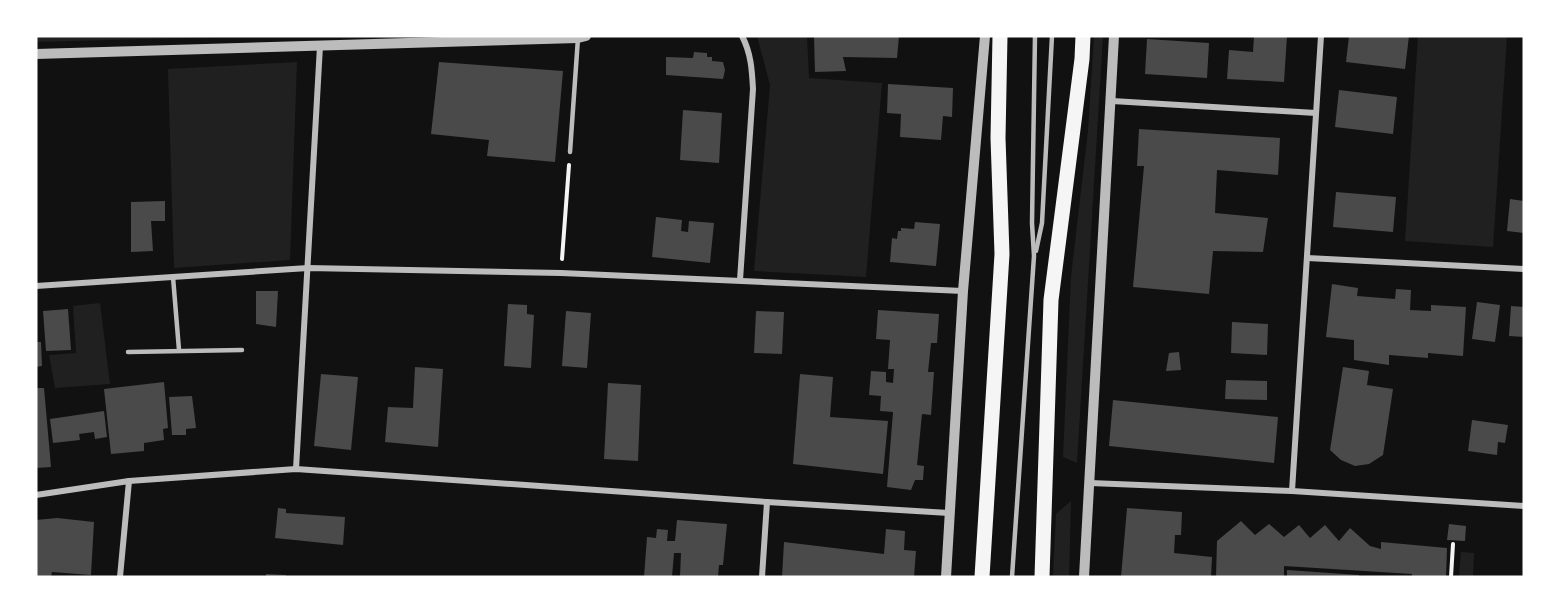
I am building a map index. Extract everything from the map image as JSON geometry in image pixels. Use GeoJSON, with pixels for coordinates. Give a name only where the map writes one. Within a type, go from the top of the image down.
{"type":"FeatureCollection","features":[{"type":"Feature","properties":{"kind":"main road"},"geometry":{"type":"LineString","coordinates":[[982,577],[1002,254],[998,138],[1000,36]]}},
{"type":"Feature","properties":{"kind":"main road"},"geometry":{"type":"LineString","coordinates":[[1042,577],[1052,300],[1083,36]]}},
{"type":"Feature","properties":{"kind":"street"},"geometry":{"type":"LineString","coordinates":[[740,280],[753,88],[750,59],[742,36]]}},
{"type":"Feature","properties":{"kind":"street"},"geometry":{"type":"LineString","coordinates":[[946,577],[948,513],[963,291],[985,36]]}},
{"type":"Feature","properties":{"kind":"street"},"geometry":{"type":"LineString","coordinates":[[1084,577],[1114,36]]}},
{"type":"Feature","properties":{"kind":"street"},"geometry":{"type":"LineString","coordinates":[[1292,491],[1321,36]]}},
{"type":"Feature","properties":{"kind":"street"},"geometry":{"type":"LineString","coordinates":[[36,54],[582,37]]}},
{"type":"Feature","properties":{"kind":"street"},"geometry":{"type":"LineString","coordinates":[[296,469],[320,46]]}},
{"type":"Feature","properties":{"kind":"street"},"geometry":{"type":"LineString","coordinates":[[1112,101],[1316,113]]}},
{"type":"Feature","properties":{"kind":"street"},"geometry":{"type":"LineString","coordinates":[[1307,258],[1524,269]]}},
{"type":"Feature","properties":{"kind":"street"},"geometry":{"type":"LineString","coordinates":[[36,286],[308,268],[561,273],[963,291]]}},
{"type":"Feature","properties":{"kind":"street"},"geometry":{"type":"LineString","coordinates":[[36,495],[129,481],[296,469],[948,513]]}},
{"type":"Feature","properties":{"kind":"street"},"geometry":{"type":"LineString","coordinates":[[120,577],[129,481]]}},
{"type":"Feature","properties":{"kind":"street"},"geometry":{"type":"LineString","coordinates":[[1090,483],[1292,491],[1524,506]]}},
{"type":"Feature","properties":{"kind":"street"},"geometry":{"type":"LineString","coordinates":[[762,577],[767,502]]}},
{"type":"Feature","properties":{"kind":"lane"},"geometry":{"type":"LineString","coordinates":[[1012,577],[1034,256],[1032,223],[1035,36]]}},
{"type":"Feature","properties":{"kind":"lane"},"geometry":{"type":"LineString","coordinates":[[1034,256],[1042,223],[1052,36]]}},
{"type":"Feature","properties":{"kind":"lane"},"geometry":{"type":"LineString","coordinates":[[570,152],[582,37]]}},
{"type":"Feature","properties":{"kind":"lane"},"geometry":{"type":"LineString","coordinates":[[173,277],[179,350]]}},
{"type":"Feature","properties":{"kind":"lane"},"geometry":{"type":"LineString","coordinates":[[128,352],[243,350]]}},
{"type":"Feature","properties":{"kind":"path"},"geometry":{"type":"LineString","coordinates":[[562,249],[570,152]]}},
{"type":"Feature","properties":{"kind":"path"},"geometry":{"type":"LineString","coordinates":[[1451,577],[1453,544]]}},
{"type":"Feature","properties":{"kind":"shaded area"},"geometry":{"type":"Polygon","coordinates":[[[36,36],[258,36],[36,42],[36,36]]]}},
{"type":"Feature","properties":{"kind":"shaded area"},"geometry":{"type":"Polygon","coordinates":[[[757,36],[807,36],[809,78],[882,83],[866,277],[754,271],[770,85],[757,36]]]}},
{"type":"Feature","properties":{"kind":"shaded area"},"geometry":{"type":"Polygon","coordinates":[[[1094,36],[1103,36],[1077,463],[1063,457],[1071,276],[1088,131],[1094,36]]]}},
{"type":"Feature","properties":{"kind":"shaded area"},"geometry":{"type":"Polygon","coordinates":[[[1418,36],[1507,36],[1493,247],[1405,241],[1418,36]]]}},
{"type":"Feature","properties":{"kind":"shaded area"},"geometry":{"type":"Polygon","coordinates":[[[297,62],[290,260],[174,268],[168,69],[297,62]]]}},
{"type":"Feature","properties":{"kind":"shaded area"},"geometry":{"type":"Polygon","coordinates":[[[100,303],[110,384],[55,388],[49,355],[76,353],[73,306],[100,303]]]}},
{"type":"Feature","properties":{"kind":"shaded area"},"geometry":{"type":"Polygon","coordinates":[[[1071,501],[1069,577],[1053,577],[1056,514],[1071,501]]]}},
{"type":"Feature","properties":{"kind":"shaded area"},"geometry":{"type":"Polygon","coordinates":[[[1461,552],[1474,553],[1473,577],[1459,577],[1461,552]]]}},
{"type":"Feature","properties":{"kind":"building"},"geometry":{"type":"Polygon","coordinates":[[[814,36],[899,36],[897,58],[843,57],[846,71],[815,72],[814,36]]]}},
{"type":"Feature","properties":{"kind":"building"},"geometry":{"type":"Polygon","coordinates":[[[1254,36],[1287,36],[1284,82],[1227,79],[1229,50],[1253,52],[1254,36]]]}},
{"type":"Feature","properties":{"kind":"building"},"geometry":{"type":"Polygon","coordinates":[[[1349,36],[1409,36],[1405,69],[1346,62],[1349,36]]]}},
{"type":"Feature","properties":{"kind":"building"},"geometry":{"type":"Polygon","coordinates":[[[1147,39],[1209,43],[1207,78],[1145,74],[1147,39]]]}},
{"type":"Feature","properties":{"kind":"building"},"geometry":{"type":"Polygon","coordinates":[[[694,52],[707,53],[707,57],[712,57],[712,61],[723,62],[725,70],[723,79],[666,75],[666,57],[693,58],[694,52]]]}},
{"type":"Feature","properties":{"kind":"building"},"geometry":{"type":"Polygon","coordinates":[[[439,62],[563,71],[555,162],[487,156],[489,140],[431,134],[439,62]]]}},
{"type":"Feature","properties":{"kind":"building"},"geometry":{"type":"Polygon","coordinates":[[[888,84],[953,88],[952,117],[943,116],[941,140],[900,137],[901,114],[887,113],[888,84]]]}},
{"type":"Feature","properties":{"kind":"building"},"geometry":{"type":"Polygon","coordinates":[[[1339,90],[1397,97],[1393,134],[1335,127],[1339,90]]]}},
{"type":"Feature","properties":{"kind":"building"},"geometry":{"type":"Polygon","coordinates":[[[683,110],[722,113],[719,163],[680,160],[683,110]]]}},
{"type":"Feature","properties":{"kind":"building"},"geometry":{"type":"Polygon","coordinates":[[[1139,129],[1280,138],[1278,175],[1217,170],[1215,213],[1268,218],[1263,252],[1213,251],[1209,294],[1133,287],[1144,166],[1137,166],[1139,129]]]}},
{"type":"Feature","properties":{"kind":"building"},"geometry":{"type":"Polygon","coordinates":[[[1336,192],[1396,197],[1393,232],[1333,227],[1336,192]]]}},
{"type":"Feature","properties":{"kind":"building"},"geometry":{"type":"Polygon","coordinates":[[[1510,199],[1524,201],[1524,233],[1507,231],[1510,199]]]}},
{"type":"Feature","properties":{"kind":"building"},"geometry":{"type":"Polygon","coordinates":[[[165,201],[165,221],[151,221],[153,251],[131,252],[131,202],[165,201]]]}},
{"type":"Feature","properties":{"kind":"building"},"geometry":{"type":"Polygon","coordinates":[[[656,217],[682,220],[681,231],[688,232],[689,221],[714,223],[710,263],[652,257],[656,217]]]}},
{"type":"Feature","properties":{"kind":"building"},"geometry":{"type":"Polygon","coordinates":[[[915,222],[940,224],[936,266],[890,262],[892,238],[897,239],[901,228],[914,229],[915,222]]]}},
{"type":"Feature","properties":{"kind":"building"},"geometry":{"type":"Polygon","coordinates":[[[1332,284],[1358,288],[1357,296],[1395,299],[1396,289],[1411,290],[1410,310],[1431,311],[1431,305],[1466,307],[1463,356],[1428,353],[1428,358],[1389,355],[1389,365],[1354,360],[1354,340],[1326,337],[1332,284]]]}},
{"type":"Feature","properties":{"kind":"building"},"geometry":{"type":"Polygon","coordinates":[[[256,291],[278,291],[276,327],[256,324],[256,291]]]}},
{"type":"Feature","properties":{"kind":"building"},"geometry":{"type":"Polygon","coordinates":[[[1477,302],[1500,305],[1495,342],[1472,339],[1477,302]]]}},
{"type":"Feature","properties":{"kind":"building"},"geometry":{"type":"Polygon","coordinates":[[[508,304],[527,305],[527,314],[534,315],[531,368],[504,366],[508,304]]]}},
{"type":"Feature","properties":{"kind":"building"},"geometry":{"type":"Polygon","coordinates":[[[1511,306],[1524,307],[1524,337],[1509,336],[1511,306]]]}},
{"type":"Feature","properties":{"kind":"building"},"geometry":{"type":"Polygon","coordinates":[[[68,309],[71,350],[46,351],[43,311],[68,309]]]}},
{"type":"Feature","properties":{"kind":"building"},"geometry":{"type":"Polygon","coordinates":[[[878,310],[939,314],[937,343],[931,343],[928,372],[934,372],[931,415],[922,414],[917,465],[924,466],[923,480],[915,480],[911,490],[887,487],[893,412],[880,411],[881,396],[869,395],[871,371],[886,372],[886,382],[893,383],[894,369],[888,369],[890,340],[876,339],[878,310]]]}},
{"type":"Feature","properties":{"kind":"building"},"geometry":{"type":"Polygon","coordinates":[[[566,311],[591,313],[587,368],[562,366],[566,311]]]}},
{"type":"Feature","properties":{"kind":"building"},"geometry":{"type":"Polygon","coordinates":[[[756,311],[784,312],[782,354],[754,353],[756,311]]]}},
{"type":"Feature","properties":{"kind":"building"},"geometry":{"type":"Polygon","coordinates":[[[1232,322],[1268,324],[1267,355],[1231,353],[1232,322]]]}},
{"type":"Feature","properties":{"kind":"building"},"geometry":{"type":"Polygon","coordinates":[[[36,342],[41,342],[42,366],[36,367],[36,342]]]}},
{"type":"Feature","properties":{"kind":"building"},"geometry":{"type":"Polygon","coordinates":[[[1179,352],[1181,370],[1166,371],[1169,353],[1179,352]]]}},
{"type":"Feature","properties":{"kind":"building"},"geometry":{"type":"Polygon","coordinates":[[[415,367],[443,369],[438,447],[385,442],[388,407],[413,408],[415,367]]]}},
{"type":"Feature","properties":{"kind":"building"},"geometry":{"type":"Polygon","coordinates":[[[1343,367],[1369,371],[1367,385],[1393,389],[1383,455],[1369,464],[1355,466],[1341,460],[1330,450],[1343,367]]]}},
{"type":"Feature","properties":{"kind":"building"},"geometry":{"type":"Polygon","coordinates":[[[321,374],[358,377],[351,450],[314,446],[321,374]]]}},
{"type":"Feature","properties":{"kind":"building"},"geometry":{"type":"Polygon","coordinates":[[[800,374],[833,377],[830,417],[888,421],[883,474],[793,464],[800,374]]]}},
{"type":"Feature","properties":{"kind":"building"},"geometry":{"type":"Polygon","coordinates":[[[1226,380],[1267,381],[1267,400],[1225,399],[1226,380]]]}},
{"type":"Feature","properties":{"kind":"building"},"geometry":{"type":"Polygon","coordinates":[[[164,382],[168,428],[163,429],[164,440],[144,443],[144,451],[111,454],[104,389],[164,382]]]}},
{"type":"Feature","properties":{"kind":"building"},"geometry":{"type":"Polygon","coordinates":[[[608,383],[641,385],[638,461],[604,459],[608,383]]]}},
{"type":"Feature","properties":{"kind":"building"},"geometry":{"type":"Polygon","coordinates":[[[36,388],[44,388],[51,467],[36,468],[36,388]]]}},
{"type":"Feature","properties":{"kind":"building"},"geometry":{"type":"Polygon","coordinates":[[[192,396],[196,428],[186,429],[186,435],[172,435],[169,397],[192,396]]]}},
{"type":"Feature","properties":{"kind":"building"},"geometry":{"type":"Polygon","coordinates":[[[1113,400],[1278,417],[1274,463],[1109,446],[1113,400]]]}},
{"type":"Feature","properties":{"kind":"building"},"geometry":{"type":"Polygon","coordinates":[[[104,411],[107,437],[95,439],[94,432],[79,434],[80,440],[53,443],[50,419],[104,411]]]}},
{"type":"Feature","properties":{"kind":"building"},"geometry":{"type":"Polygon","coordinates":[[[1472,420],[1508,425],[1505,443],[1498,442],[1497,455],[1468,451],[1472,420]]]}},
{"type":"Feature","properties":{"kind":"building"},"geometry":{"type":"Polygon","coordinates":[[[278,508],[286,509],[286,513],[345,517],[343,545],[275,538],[278,508]]]}},
{"type":"Feature","properties":{"kind":"building"},"geometry":{"type":"Polygon","coordinates":[[[1127,508],[1182,512],[1181,535],[1175,535],[1174,553],[1212,557],[1211,577],[1121,577],[1127,508]]]}},
{"type":"Feature","properties":{"kind":"building"},"geometry":{"type":"Polygon","coordinates":[[[57,518],[94,522],[91,575],[52,572],[51,577],[36,577],[36,520],[57,518]]]}},
{"type":"Feature","properties":{"kind":"building"},"geometry":{"type":"Polygon","coordinates":[[[677,520],[727,524],[723,565],[719,565],[718,577],[680,577],[681,553],[674,553],[672,577],[644,577],[647,537],[656,538],[657,529],[668,530],[667,541],[675,541],[677,520]]]}},
{"type":"Feature","properties":{"kind":"building"},"geometry":{"type":"Polygon","coordinates":[[[1241,521],[1255,535],[1269,524],[1284,537],[1299,525],[1310,538],[1325,525],[1339,541],[1350,528],[1370,546],[1381,549],[1381,542],[1447,548],[1446,577],[1412,577],[1412,574],[1284,566],[1284,577],[1216,577],[1217,541],[1241,521]]]}},
{"type":"Feature","properties":{"kind":"building"},"geometry":{"type":"Polygon","coordinates":[[[1449,524],[1466,526],[1465,541],[1447,540],[1449,524]]]}},
{"type":"Feature","properties":{"kind":"building"},"geometry":{"type":"Polygon","coordinates":[[[886,529],[905,531],[904,550],[916,551],[914,577],[782,577],[784,542],[884,554],[886,529]]]}},
{"type":"Feature","properties":{"kind":"building"},"geometry":{"type":"Polygon","coordinates":[[[1287,570],[1359,575],[1359,577],[1287,577],[1287,570]]]}},
{"type":"Feature","properties":{"kind":"building"},"geometry":{"type":"Polygon","coordinates":[[[266,574],[286,575],[286,577],[266,577],[266,574]]]}}]}
